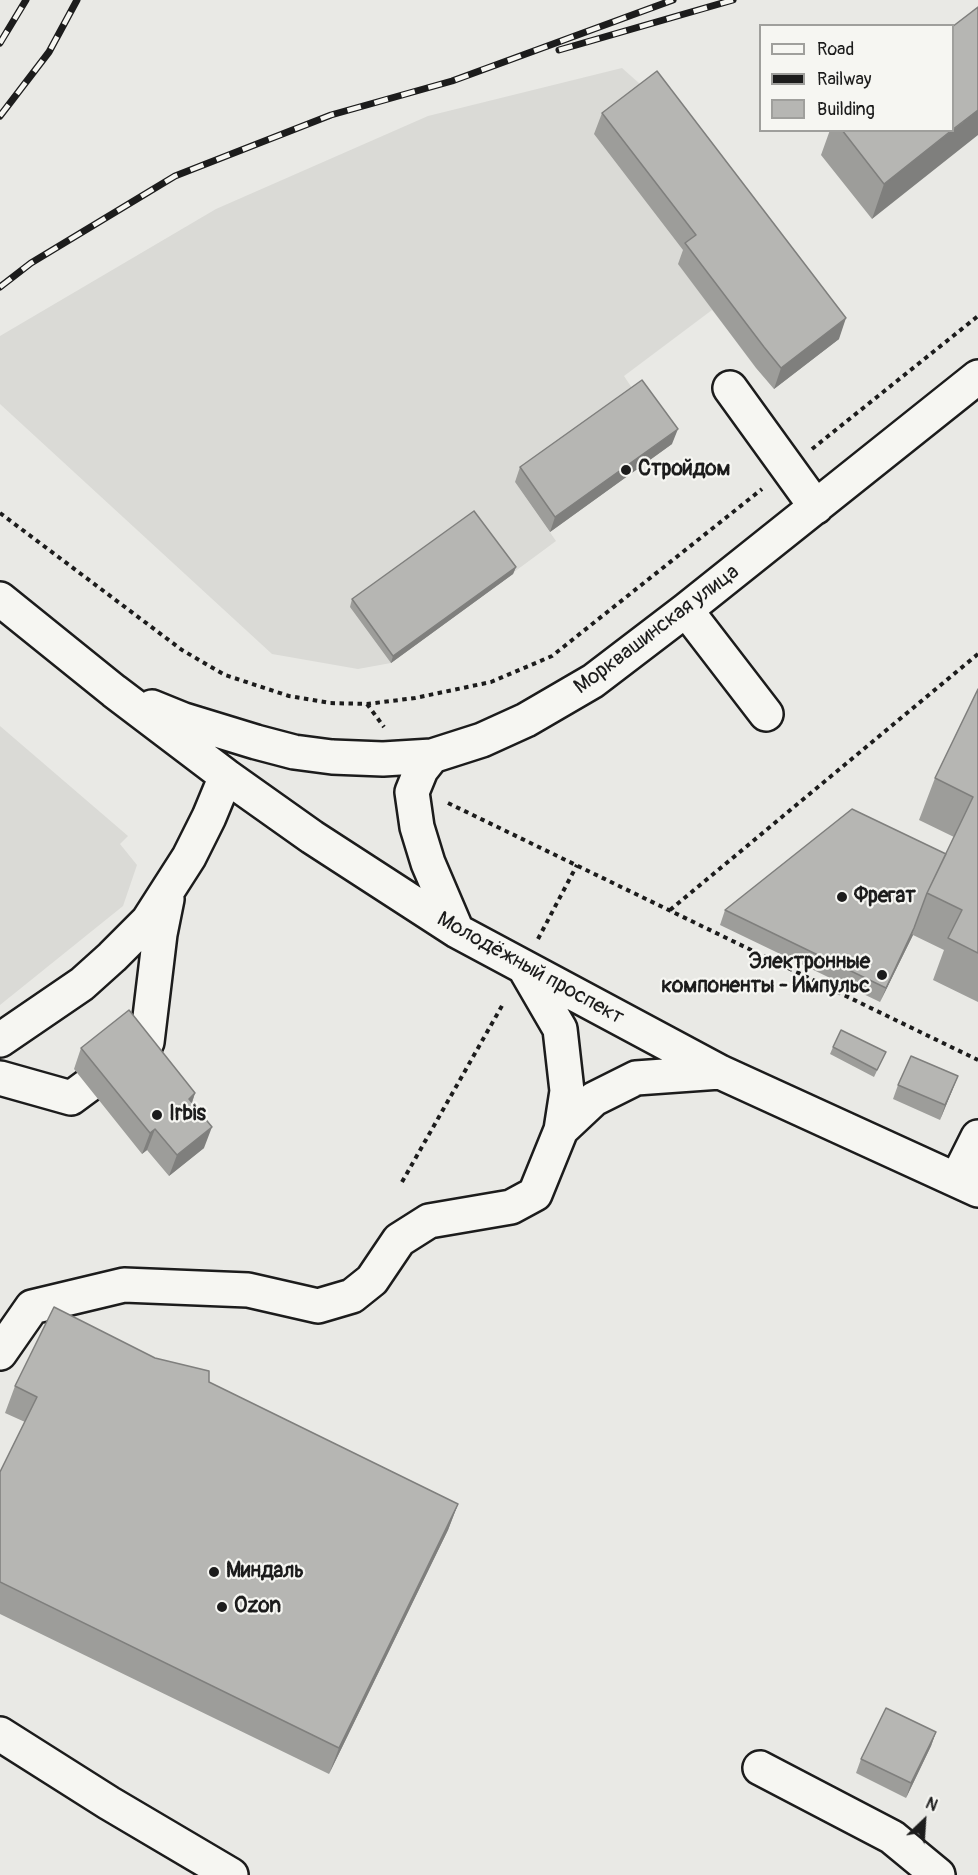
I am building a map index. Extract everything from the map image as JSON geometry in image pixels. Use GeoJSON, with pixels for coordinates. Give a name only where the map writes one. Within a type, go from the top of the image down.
{"type":"FeatureCollection","features":[{"type":"Feature","properties":{"kind":"street","name":"Морквашинская улица"},"geometry":{"type":"LineString","coordinates":[[114,691],[184,720],[294,752],[383,759],[432,756],[482,741],[526,720],[594,681],[978,377]]}},
{"type":"Feature","properties":{"kind":"street"},"geometry":{"type":"LineString","coordinates":[[730,388],[816,507]]}},
{"type":"Feature","properties":{"kind":"street"},"geometry":{"type":"LineString","coordinates":[[0,598],[114,691]]}},
{"type":"Feature","properties":{"kind":"street"},"geometry":{"type":"LineString","coordinates":[[686,610],[766,714]]}},
{"type":"Feature","properties":{"kind":"street","name":"Молодёжный проспект"},"geometry":{"type":"LineString","coordinates":[[114,691],[226,776],[312,837],[457,932],[531,954],[720,1072],[967,1185]]}},
{"type":"Feature","properties":{"kind":"street"},"geometry":{"type":"LineString","coordinates":[[432,756],[421,770],[412,792],[417,827],[428,863],[457,932]]}},
{"type":"Feature","properties":{"kind":"street"},"geometry":{"type":"LineString","coordinates":[[0,1040],[82,984],[148,921],[169,890],[209,817],[226,776]]}},
{"type":"Feature","properties":{"kind":"street"},"geometry":{"type":"LineString","coordinates":[[0,1077],[71,1098],[147,1042],[160,934],[169,890]]}},
{"type":"Feature","properties":{"kind":"street"},"geometry":{"type":"LineString","coordinates":[[0,1353],[32,1307],[123,1286],[248,1290],[318,1306],[352,1296],[372,1280],[399,1240],[429,1221],[511,1207],[535,1194],[561,1130],[567,1091],[560,1029],[531,954]]}},
{"type":"Feature","properties":{"kind":"street"},"geometry":{"type":"LineString","coordinates":[[561,1130],[594,1099],[636,1078],[720,1072]]}},
{"type":"Feature","properties":{"kind":"street"},"geometry":{"type":"LineString","coordinates":[[967,1185],[978,1137]]}},
{"type":"Feature","properties":{"kind":"street"},"geometry":{"type":"LineString","coordinates":[[0,1734],[109,1803],[231,1875]]}},
{"type":"Feature","properties":{"kind":"street"},"geometry":{"type":"LineString","coordinates":[[760,1768],[892,1837],[938,1875]]}},
{"type":"Feature","properties":{"kind":"path"},"geometry":{"type":"LineString","coordinates":[[0,513],[182,650],[225,675],[289,696],[330,703],[367,704],[415,698],[491,682],[552,656],[978,316]]}},
{"type":"Feature","properties":{"kind":"path"},"geometry":{"type":"LineString","coordinates":[[670,910],[978,654]]}},
{"type":"Feature","properties":{"kind":"path"},"geometry":{"type":"LineString","coordinates":[[367,704],[390,734]]}},
{"type":"Feature","properties":{"kind":"path"},"geometry":{"type":"LineString","coordinates":[[442,800],[978,1060]]}},
{"type":"Feature","properties":{"kind":"path"},"geometry":{"type":"LineString","coordinates":[[531,954],[577,865]]}},
{"type":"Feature","properties":{"kind":"path"},"geometry":{"type":"LineString","coordinates":[[402,1182],[503,1004]]}},
{"type":"Feature","properties":{"kind":"shaded area"},"geometry":{"type":"Polygon","coordinates":[[[622,68],[649,92],[839,339],[774,389],[712,310],[624,376],[636,394],[515,482],[556,541],[391,663],[358,669],[272,654],[0,404],[0,336],[216,209],[428,116],[622,68]]]}},
{"type":"Feature","properties":{"kind":"shaded area"},"geometry":{"type":"Polygon","coordinates":[[[0,726],[128,836],[120,844],[137,865],[123,906],[0,1005],[0,726]]]}},
{"type":"Feature","properties":{"kind":"building"},"geometry":{"type":"Polygon","coordinates":[[[978,7],[978,110],[954,128],[954,25],[978,7]]]}},
{"type":"Feature","properties":{"kind":"building"},"geometry":{"type":"Polygon","coordinates":[[[657,71],[846,318],[781,368],[685,243],[696,235],[602,113],[657,71]]]}},
{"type":"Feature","properties":{"kind":"building"},"geometry":{"type":"Polygon","coordinates":[[[844,132],[949,132],[884,184],[844,132]]]}},
{"type":"Feature","properties":{"kind":"building"},"geometry":{"type":"Polygon","coordinates":[[[642,380],[678,429],[555,517],[520,467],[642,380]]]}},
{"type":"Feature","properties":{"kind":"building"},"geometry":{"type":"Polygon","coordinates":[[[474,511],[516,567],[393,656],[352,599],[474,511]]]}},
{"type":"Feature","properties":{"kind":"building"},"geometry":{"type":"Polygon","coordinates":[[[978,689],[978,953],[948,938],[962,910],[927,893],[973,797],[935,778],[978,689]]]}},
{"type":"Feature","properties":{"kind":"building","name":"Фрегат"},"geometry":{"type":"Polygon","coordinates":[[[852,809],[946,854],[886,988],[725,910],[852,809]]]}},
{"type":"Feature","properties":{"kind":"building"},"geometry":{"type":"Polygon","coordinates":[[[129,1010],[195,1093],[189,1099],[212,1127],[177,1155],[155,1129],[150,1133],[81,1048],[129,1010]]]}},
{"type":"Feature","properties":{"kind":"building"},"geometry":{"type":"Polygon","coordinates":[[[841,1030],[886,1052],[877,1070],[833,1047],[841,1030]]]}},
{"type":"Feature","properties":{"kind":"building"},"geometry":{"type":"Polygon","coordinates":[[[911,1056],[958,1076],[945,1105],[898,1085],[911,1056]]]}},
{"type":"Feature","properties":{"kind":"building","name":"Миндаль"},"geometry":{"type":"Polygon","coordinates":[[[54,1307],[155,1358],[209,1371],[209,1382],[458,1504],[339,1748],[0,1582],[0,1472],[37,1397],[15,1386],[54,1307]]]}},
{"type":"Feature","properties":{"kind":"building"},"geometry":{"type":"Polygon","coordinates":[[[886,1708],[936,1732],[911,1783],[861,1759],[886,1708]]]}},
{"type":"Feature","properties":{"kind":"railway"},"geometry":{"type":"LineString","coordinates":[[0,43],[26,0]]}},
{"type":"Feature","properties":{"kind":"railway"},"geometry":{"type":"LineString","coordinates":[[0,116],[49,52],[77,0]]}},
{"type":"Feature","properties":{"kind":"railway"},"geometry":{"type":"LineString","coordinates":[[0,287],[31,263],[175,176],[331,115],[452,81],[673,0]]}},
{"type":"Feature","properties":{"kind":"railway"},"geometry":{"type":"LineString","coordinates":[[559,50],[733,0]]}},
{"type":"Feature","properties":{"kind":"place","name":"Стройдом"},"geometry":{"type":"Point","coordinates":[626,470]}},
{"type":"Feature","properties":{"kind":"place","name":"Фрегат"},"geometry":{"type":"Point","coordinates":[842,897]}},
{"type":"Feature","properties":{"kind":"place","name":"Электронные компоненты - Импульс"},"geometry":{"type":"Point","coordinates":[882,975]}},
{"type":"Feature","properties":{"kind":"place","name":"Irbis"},"geometry":{"type":"Point","coordinates":[157,1115]}},
{"type":"Feature","properties":{"kind":"place","name":"Миндаль"},"geometry":{"type":"Point","coordinates":[214,1572]}},
{"type":"Feature","properties":{"kind":"place","name":"Ozon"},"geometry":{"type":"Point","coordinates":[222,1607]}}]}
